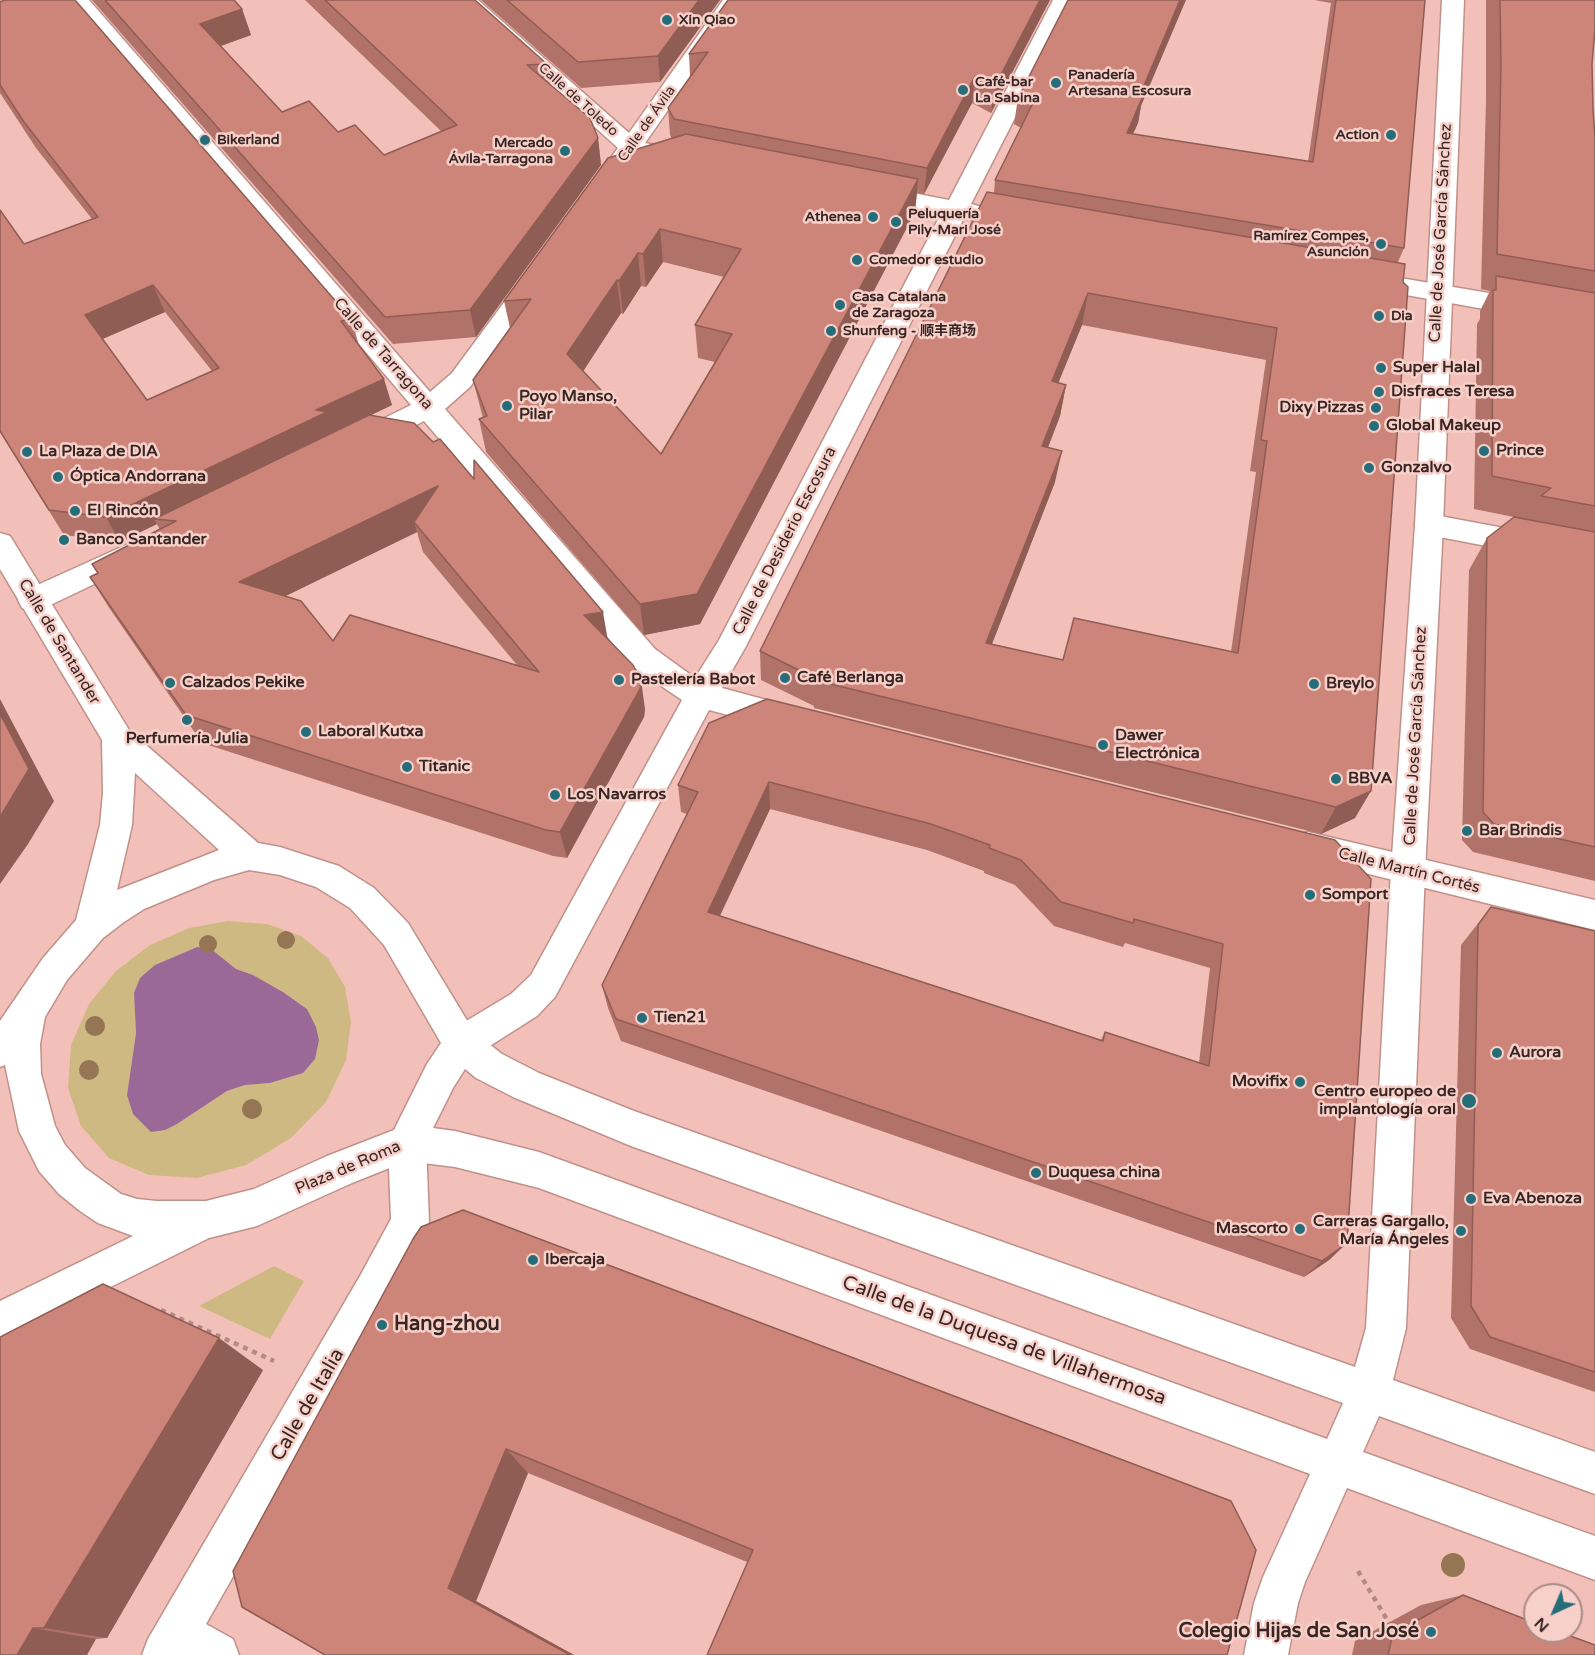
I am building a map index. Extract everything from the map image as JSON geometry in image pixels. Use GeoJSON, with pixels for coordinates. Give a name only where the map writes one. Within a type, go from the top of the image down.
{"type":"FeatureCollection","features":[{"type":"Feature","properties":{"kind":"street","name":"Calle de Toledo"},"geometry":{"type":"LineString","coordinates":[[465,0],[631,147],[709,162]]}},
{"type":"Feature","properties":{"kind":"street","name":"Calle de Ávila"},"geometry":{"type":"LineString","coordinates":[[607,179],[734,0]]}},
{"type":"Feature","properties":{"kind":"street","name":"Calle de Desiderio Escosura"},"geometry":{"type":"LineString","coordinates":[[461,1044],[524,1005],[543,986],[700,696],[730,648],[1064,0]]}},
{"type":"Feature","properties":{"kind":"street","name":"Calle de José García Sánchez"},"geometry":{"type":"LineString","coordinates":[[1266,1655],[1276,1603],[1285,1577],[1369,1393],[1386,1328],[1408,872],[1429,525],[1453,0]]}},
{"type":"Feature","properties":{"kind":"street","name":"Calle de Tarragona"},"geometry":{"type":"LineString","coordinates":[[67,1],[430,407],[631,644],[644,658],[682,686],[700,696]]}},
{"type":"Feature","properties":{"kind":"street"},"geometry":{"type":"LineString","coordinates":[[847,189],[995,217]]}},
{"type":"Feature","properties":{"kind":"street"},"geometry":{"type":"LineString","coordinates":[[339,452],[430,407],[461,380],[551,256]]}},
{"type":"Feature","properties":{"kind":"street"},"geometry":{"type":"LineString","coordinates":[[1337,275],[1595,320]]}},
{"type":"Feature","properties":{"kind":"street"},"geometry":{"type":"LineString","coordinates":[[1429,525],[1595,556]]}},
{"type":"Feature","properties":{"kind":"street"},"geometry":{"type":"LineString","coordinates":[[33,600],[159,540]]}},
{"type":"Feature","properties":{"kind":"street","name":"Calle de Santander"},"geometry":{"type":"LineString","coordinates":[[0,544],[118,739]]}},
{"type":"Feature","properties":{"kind":"street"},"geometry":{"type":"LineString","coordinates":[[700,696],[822,726]]}},
{"type":"Feature","properties":{"kind":"street"},"geometry":{"type":"LineString","coordinates":[[118,739],[249,856]]}},
{"type":"Feature","properties":{"kind":"street","name":"Plaza de Roma"},"geometry":{"type":"LineString","coordinates":[[91,927],[116,825],[119,793],[118,739]]}},
{"type":"Feature","properties":{"kind":"street","name":"Calle Martín Cortés"},"geometry":{"type":"LineString","coordinates":[[1280,839],[1408,872],[1595,915]]}},
{"type":"Feature","properties":{"kind":"street","name":"Plaza de Roma"},"geometry":{"type":"LineString","coordinates":[[0,1050],[27,1014],[55,969],[91,927],[132,899],[188,875],[249,856],[280,861],[327,876],[362,898],[396,934],[461,1044],[440,1076],[407,1143],[340,1169],[257,1207],[206,1220],[180,1222],[137,1218],[112,1210],[72,1181],[52,1158],[38,1131],[23,1074],[22,1044],[27,1014]]}},
{"type":"Feature","properties":{"kind":"street"},"geometry":{"type":"LineString","coordinates":[[461,1044],[489,1066],[526,1085],[631,1128],[1595,1473]]}},
{"type":"Feature","properties":{"kind":"street","name":"Calle de la Duquesa de Villahermosa"},"geometry":{"type":"LineString","coordinates":[[407,1143],[455,1149],[539,1170],[1595,1558]]}},
{"type":"Feature","properties":{"kind":"street","name":"Calle de Italia"},"geometry":{"type":"LineString","coordinates":[[170,1643],[374,1290],[410,1222],[407,1143]]}},
{"type":"Feature","properties":{"kind":"street"},"geometry":{"type":"LineString","coordinates":[[0,1322],[206,1220]]}},
{"type":"Feature","properties":{"kind":"street"},"geometry":{"type":"LineString","coordinates":[[170,1643],[217,1655]]}},
{"type":"Feature","properties":{"kind":"path"},"geometry":{"type":"LineString","coordinates":[[161,1310],[274,1361]]}},
{"type":"Feature","properties":{"kind":"path"},"geometry":{"type":"LineString","coordinates":[[1358,1571],[1389,1623]]}},
{"type":"Feature","properties":{"kind":"shaded area"},"geometry":{"type":"Polygon","coordinates":[[[228,921],[267,924],[301,936],[328,958],[345,987],[351,1022],[346,1060],[326,1102],[291,1138],[246,1165],[197,1178],[149,1175],[109,1158],[81,1126],[68,1088],[71,1045],[89,1004],[116,971],[150,945],[189,928],[228,921]],[[197,947],[155,965],[134,993],[136,1033],[127,1095],[177,1124],[227,1091],[245,1085],[270,1083],[303,1073],[307,1009],[283,992],[253,975],[236,969],[224,960],[197,947]]]}},
{"type":"Feature","properties":{"kind":"shaded area"},"geometry":{"type":"Polygon","coordinates":[[[197,947],[211,949],[236,969],[253,975],[307,1009],[316,1027],[319,1040],[315,1059],[303,1073],[270,1083],[245,1085],[227,1091],[177,1124],[165,1130],[151,1132],[133,1114],[127,1095],[136,1033],[134,993],[140,978],[155,965],[197,947]]]}},
{"type":"Feature","properties":{"kind":"shaded area"},"geometry":{"type":"Polygon","coordinates":[[[274,1266],[304,1281],[270,1339],[199,1306],[274,1266]]]}},
{"type":"Feature","properties":{"kind":"building"},"geometry":{"type":"Polygon","coordinates":[[[5,0],[75,0],[352,320],[341,321],[384,379],[316,410],[327,412],[106,517],[49,510],[0,431],[0,210],[24,244],[98,217],[24,122],[0,85],[0,2],[5,0]],[[153,285],[85,315],[147,400],[219,368],[153,285]]]}},
{"type":"Feature","properties":{"kind":"building"},"geometry":{"type":"Polygon","coordinates":[[[105,0],[234,0],[242,9],[200,24],[282,112],[309,101],[338,132],[355,125],[384,155],[457,125],[325,0],[475,0],[547,64],[527,65],[590,118],[598,138],[470,310],[385,317],[105,0]]]}},
{"type":"Feature","properties":{"kind":"building"},"geometry":{"type":"Polygon","coordinates":[[[507,0],[699,0],[658,56],[578,62],[507,0]]]}},
{"type":"Feature","properties":{"kind":"building"},"geometry":{"type":"Polygon","coordinates":[[[728,0],[1040,0],[995,86],[975,76],[927,168],[674,119],[668,108],[708,52],[689,54],[728,0]]]}},
{"type":"Feature","properties":{"kind":"building"},"geometry":{"type":"Polygon","coordinates":[[[1068,0],[1180,0],[1140,95],[1143,96],[1127,133],[1313,162],[1336,0],[1425,0],[1404,248],[995,180],[1032,105],[1018,98],[1068,0]]]}},
{"type":"Feature","properties":{"kind":"building"},"geometry":{"type":"Polygon","coordinates":[[[1500,0],[1595,0],[1592,64],[1595,137],[1595,271],[1497,254],[1500,0]]]}},
{"type":"Feature","properties":{"kind":"building"},"geometry":{"type":"Polygon","coordinates":[[[686,134],[918,179],[697,594],[640,604],[479,419],[487,416],[473,380],[531,299],[504,301],[608,158],[686,134]],[[660,229],[643,254],[638,253],[619,281],[617,280],[567,354],[661,454],[732,334],[695,325],[741,249],[660,229]]]}},
{"type":"Feature","properties":{"kind":"building"},"geometry":{"type":"Polygon","coordinates":[[[987,192],[1405,264],[1403,282],[1408,287],[1371,791],[1336,807],[814,680],[817,679],[760,651],[987,192]],[[1088,293],[1052,381],[1066,385],[1042,446],[1062,451],[986,643],[1063,660],[1074,618],[1238,653],[1267,441],[1261,440],[1277,328],[1088,293]]]}},
{"type":"Feature","properties":{"kind":"building"},"geometry":{"type":"Polygon","coordinates":[[[1496,276],[1595,293],[1595,506],[1541,496],[1551,488],[1492,476],[1493,290],[1496,290],[1496,276]]]}},
{"type":"Feature","properties":{"kind":"building"},"geometry":{"type":"Polygon","coordinates":[[[369,415],[414,423],[433,442],[440,439],[474,479],[474,460],[603,612],[584,615],[633,665],[641,680],[640,689],[560,832],[546,830],[186,715],[90,577],[98,573],[92,564],[176,521],[154,519],[369,415]],[[438,486],[239,582],[301,601],[333,641],[350,615],[539,672],[414,522],[438,486]]]}},
{"type":"Feature","properties":{"kind":"building"},"geometry":{"type":"Polygon","coordinates":[[[1514,517],[1595,532],[1595,847],[1494,824],[1483,812],[1487,538],[1514,517]]]}},
{"type":"Feature","properties":{"kind":"building"},"geometry":{"type":"Polygon","coordinates":[[[767,699],[1335,840],[1371,879],[1347,1243],[1322,1261],[616,1019],[602,985],[698,792],[678,785],[709,723],[767,699]],[[769,782],[708,912],[1103,1041],[1105,1032],[1209,1066],[1223,944],[1134,919],[1133,923],[1061,902],[1021,860],[989,848],[990,845],[931,824],[769,782]]]}},
{"type":"Feature","properties":{"kind":"building"},"geometry":{"type":"Polygon","coordinates":[[[0,714],[29,769],[0,817],[0,714]]]}},
{"type":"Feature","properties":{"kind":"building"},"geometry":{"type":"Polygon","coordinates":[[[1491,907],[1595,931],[1595,1372],[1490,1337],[1471,1306],[1478,925],[1491,907]]]}},
{"type":"Feature","properties":{"kind":"building"},"geometry":{"type":"Polygon","coordinates":[[[463,1210],[1231,1501],[1256,1550],[1227,1655],[707,1655],[753,1550],[506,1449],[448,1588],[570,1655],[325,1655],[242,1607],[233,1571],[413,1239],[421,1227],[463,1210]]]}},
{"type":"Feature","properties":{"kind":"building"},"geometry":{"type":"Polygon","coordinates":[[[103,1284],[219,1338],[44,1628],[33,1628],[17,1655],[0,1655],[0,1337],[103,1284]]]}},
{"type":"Feature","properties":{"kind":"building"},"geometry":{"type":"Polygon","coordinates":[[[1463,1595],[1523,1618],[1523,1643],[1583,1643],[1583,1641],[1595,1645],[1595,1655],[1388,1655],[1393,1634],[1463,1595]]]}},
{"type":"Feature","properties":{"kind":"place","name":"Xin Qiao"},"geometry":{"type":"Point","coordinates":[667,20]}},
{"type":"Feature","properties":{"kind":"place","name":"Panadería Artesana Escosura"},"geometry":{"type":"Point","coordinates":[1056,83]}},
{"type":"Feature","properties":{"kind":"place","name":"Café-bar La Sabina"},"geometry":{"type":"Point","coordinates":[963,90]}},
{"type":"Feature","properties":{"kind":"place","name":"Action"},"geometry":{"type":"Point","coordinates":[1391,135]}},
{"type":"Feature","properties":{"kind":"place","name":"Bikerland"},"geometry":{"type":"Point","coordinates":[205,140]}},
{"type":"Feature","properties":{"kind":"place","name":"Mercado Ávila-Tarragona"},"geometry":{"type":"Point","coordinates":[565,151]}},
{"type":"Feature","properties":{"kind":"place","name":"Athenea"},"geometry":{"type":"Point","coordinates":[873,217]}},
{"type":"Feature","properties":{"kind":"place","name":"Peluquería Pily-Mari José"},"geometry":{"type":"Point","coordinates":[896,222]}},
{"type":"Feature","properties":{"kind":"place","name":"Ramírez Compes, Asunción"},"geometry":{"type":"Point","coordinates":[1381,244]}},
{"type":"Feature","properties":{"kind":"place","name":"Comedor estudio"},"geometry":{"type":"Point","coordinates":[857,260]}},
{"type":"Feature","properties":{"kind":"place","name":"Casa Catalana de Zaragoza"},"geometry":{"type":"Point","coordinates":[840,305]}},
{"type":"Feature","properties":{"kind":"place","name":"Dia"},"geometry":{"type":"Point","coordinates":[1379,316]}},
{"type":"Feature","properties":{"kind":"place","name":"Shunfeng - 顺丰商场"},"geometry":{"type":"Point","coordinates":[831,331]}},
{"type":"Feature","properties":{"kind":"place","name":"Super Halal"},"geometry":{"type":"Point","coordinates":[1381,368]}},
{"type":"Feature","properties":{"kind":"place","name":"Disfraces Teresa"},"geometry":{"type":"Point","coordinates":[1379,392]}},
{"type":"Feature","properties":{"kind":"place","name":"Poyo Manso, Pilar"},"geometry":{"type":"Point","coordinates":[507,406]}},
{"type":"Feature","properties":{"kind":"place","name":"Dixy Pizzas"},"geometry":{"type":"Point","coordinates":[1376,408]}},
{"type":"Feature","properties":{"kind":"place","name":"Global Makeup"},"geometry":{"type":"Point","coordinates":[1374,426]}},
{"type":"Feature","properties":{"kind":"place","name":"Prince"},"geometry":{"type":"Point","coordinates":[1484,451]}},
{"type":"Feature","properties":{"kind":"place","name":"La Plaza de DIA"},"geometry":{"type":"Point","coordinates":[27,452]}},
{"type":"Feature","properties":{"kind":"place","name":"Gonzalvo"},"geometry":{"type":"Point","coordinates":[1369,468]}},
{"type":"Feature","properties":{"kind":"place","name":"Óptica Andorrana"},"geometry":{"type":"Point","coordinates":[58,477]}},
{"type":"Feature","properties":{"kind":"place","name":"El Rincón"},"geometry":{"type":"Point","coordinates":[75,511]}},
{"type":"Feature","properties":{"kind":"place","name":"Banco Santander"},"geometry":{"type":"Point","coordinates":[64,540]}},
{"type":"Feature","properties":{"kind":"place","name":"Café Berlanga"},"geometry":{"type":"Point","coordinates":[785,678]}},
{"type":"Feature","properties":{"kind":"place","name":"Pastelería Babot"},"geometry":{"type":"Point","coordinates":[619,680]}},
{"type":"Feature","properties":{"kind":"place","name":"Calzados Pekike"},"geometry":{"type":"Point","coordinates":[170,683]}},
{"type":"Feature","properties":{"kind":"place","name":"Breylo"},"geometry":{"type":"Point","coordinates":[1314,684]}},
{"type":"Feature","properties":{"kind":"place","name":"Perfumería Julia"},"geometry":{"type":"Point","coordinates":[187,720]}},
{"type":"Feature","properties":{"kind":"place","name":"Laboral Kutxa"},"geometry":{"type":"Point","coordinates":[306,732]}},
{"type":"Feature","properties":{"kind":"place","name":"Dawer Electrónica"},"geometry":{"type":"Point","coordinates":[1103,745]}},
{"type":"Feature","properties":{"kind":"place","name":"Titanic"},"geometry":{"type":"Point","coordinates":[407,767]}},
{"type":"Feature","properties":{"kind":"place","name":"BBVA"},"geometry":{"type":"Point","coordinates":[1336,779]}},
{"type":"Feature","properties":{"kind":"place","name":"Los Navarros"},"geometry":{"type":"Point","coordinates":[555,795]}},
{"type":"Feature","properties":{"kind":"place","name":"Bar Brindis"},"geometry":{"type":"Point","coordinates":[1467,831]}},
{"type":"Feature","properties":{"kind":"place","name":"Somport"},"geometry":{"type":"Point","coordinates":[1310,895]}},
{"type":"Feature","properties":{"kind":"place","name":"Tien21"},"geometry":{"type":"Point","coordinates":[642,1018]}},
{"type":"Feature","properties":{"kind":"place","name":"Aurora"},"geometry":{"type":"Point","coordinates":[1497,1053]}},
{"type":"Feature","properties":{"kind":"place","name":"Movifix"},"geometry":{"type":"Point","coordinates":[1300,1082]}},
{"type":"Feature","properties":{"kind":"place","name":"Centro europeo de implantología oral"},"geometry":{"type":"Point","coordinates":[1469,1101]}},
{"type":"Feature","properties":{"kind":"place","name":"Duquesa china"},"geometry":{"type":"Point","coordinates":[1036,1173]}},
{"type":"Feature","properties":{"kind":"place","name":"Eva Abenoza"},"geometry":{"type":"Point","coordinates":[1471,1199]}},
{"type":"Feature","properties":{"kind":"place","name":"Mascorto"},"geometry":{"type":"Point","coordinates":[1300,1229]}},
{"type":"Feature","properties":{"kind":"place","name":"Carreras Gargallo, María Ángeles"},"geometry":{"type":"Point","coordinates":[1461,1231]}},
{"type":"Feature","properties":{"kind":"place","name":"Ibercaja"},"geometry":{"type":"Point","coordinates":[533,1260]}},
{"type":"Feature","properties":{"kind":"place","name":"Hang-zhou"},"geometry":{"type":"Point","coordinates":[382,1325]}},
{"type":"Feature","properties":{"kind":"place","name":"Colegio Hijas de San José"},"geometry":{"type":"Point","coordinates":[1431,1632]}}]}
